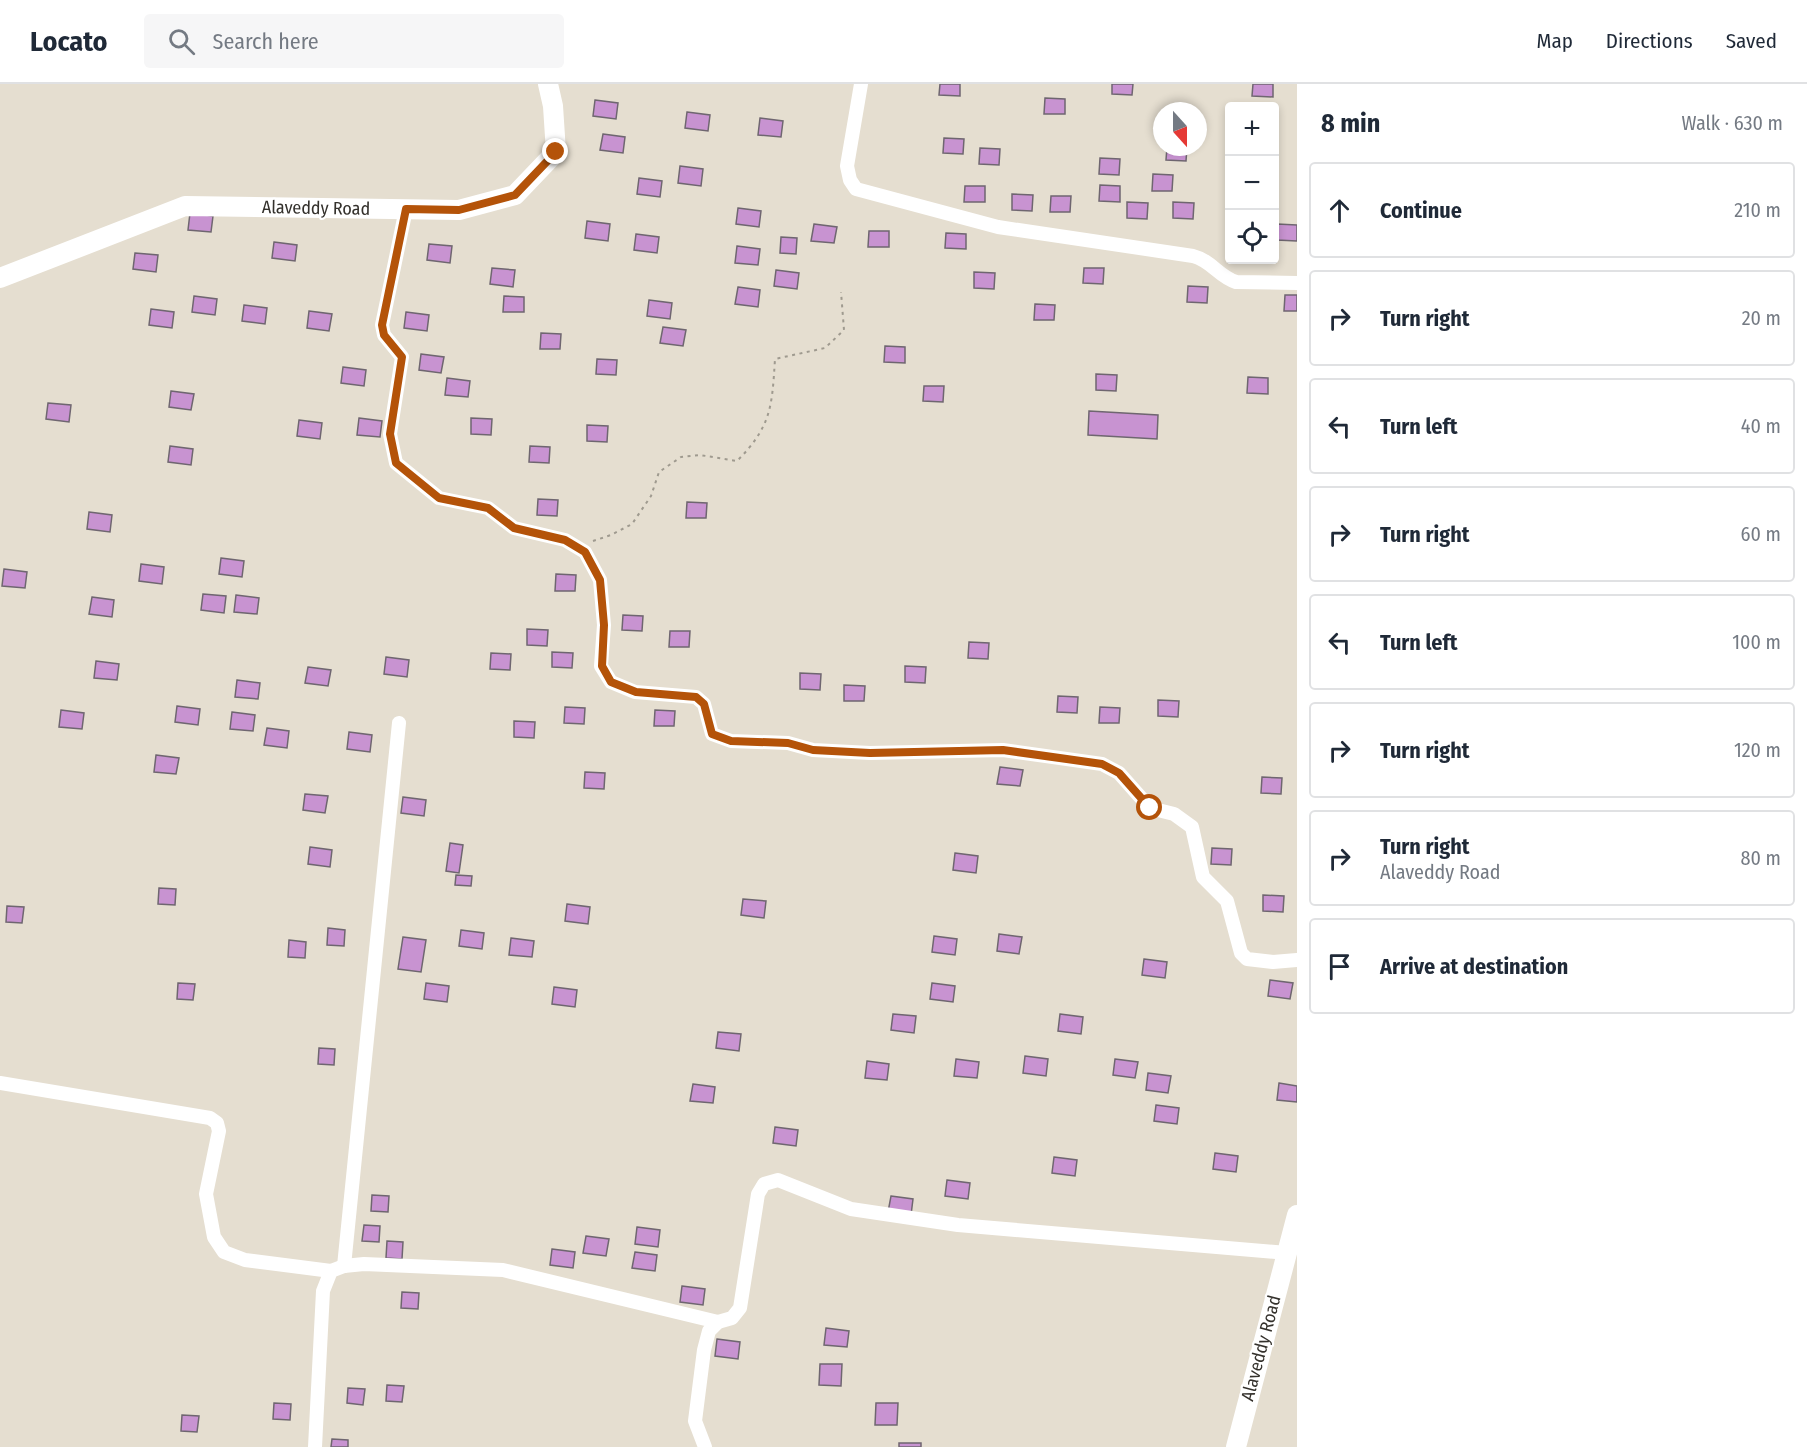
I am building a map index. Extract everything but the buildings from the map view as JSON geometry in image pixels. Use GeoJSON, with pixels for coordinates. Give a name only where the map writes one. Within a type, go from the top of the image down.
{"type":"FeatureCollection","features":[{"type":"Feature","properties":{"kind":"street","name":"Alaveddy Road"},"geometry":{"type":"LineString","coordinates":[[0,278],[185,206],[459,210],[515,195],[556,152],[553,106],[548,84]]}},
{"type":"Feature","properties":{"kind":"street"},"geometry":{"type":"LineString","coordinates":[[861,84],[847,166],[850,180],[856,189],[998,227],[1205,259],[1227,279],[1236,282],[1297,283]]}},
{"type":"Feature","properties":{"kind":"street"},"geometry":{"type":"LineString","coordinates":[[406,209],[382,325],[384,335],[402,357],[390,434],[396,463],[439,498],[488,508],[514,528],[565,540],[585,552],[600,580],[604,625],[602,666],[611,682],[636,692],[696,697],[704,704],[712,734],[731,741],[788,743],[813,750],[870,753],[1003,750],[1102,764],[1119,773],[1150,808],[1174,814],[1192,827],[1203,877],[1227,900],[1241,953],[1246,959],[1273,962],[1297,960]]}},
{"type":"Feature","properties":{"kind":"street"},"geometry":{"type":"LineString","coordinates":[[344,1266],[399,723]]}},
{"type":"Feature","properties":{"kind":"street"},"geometry":{"type":"LineString","coordinates":[[0,1083],[210,1118],[217,1123],[219,1131],[206,1194],[214,1238],[224,1252],[245,1260],[331,1271],[344,1266],[364,1264],[503,1270],[718,1322]]}},
{"type":"Feature","properties":{"kind":"street"},"geometry":{"type":"LineString","coordinates":[[705,1447],[695,1421],[704,1350],[709,1331],[718,1322],[732,1318],[740,1308],[758,1194],[764,1184],[778,1180],[851,1209],[958,1225],[1287,1253]]}},
{"type":"Feature","properties":{"kind":"street","name":"Alaveddy Road"},"geometry":{"type":"LineString","coordinates":[[1236,1447],[1297,1215]]}},
{"type":"Feature","properties":{"kind":"street"},"geometry":{"type":"LineString","coordinates":[[315,1447],[322,1291],[331,1271]]}},
{"type":"Feature","properties":{"kind":"path"},"geometry":{"type":"LineString","coordinates":[[576,546],[611,535],[632,524],[651,496],[659,472],[681,457],[700,455],[737,461],[752,446],[768,419],[775,359],[825,348],[844,330],[841,292]]}},
{"type":"Feature","properties":{"kind":"route"},"geometry":{"type":"LineString","coordinates":[[556,152],[515,195],[459,210],[406,209],[382,325],[384,335],[402,357],[390,434],[396,463],[439,498],[488,508],[514,528],[565,540],[585,552],[600,580],[604,625],[602,666],[611,682],[636,692],[696,697],[704,704],[712,734],[731,741],[788,743],[813,750],[870,753],[1003,750],[1102,764],[1119,773],[1150,808]]}}]}
